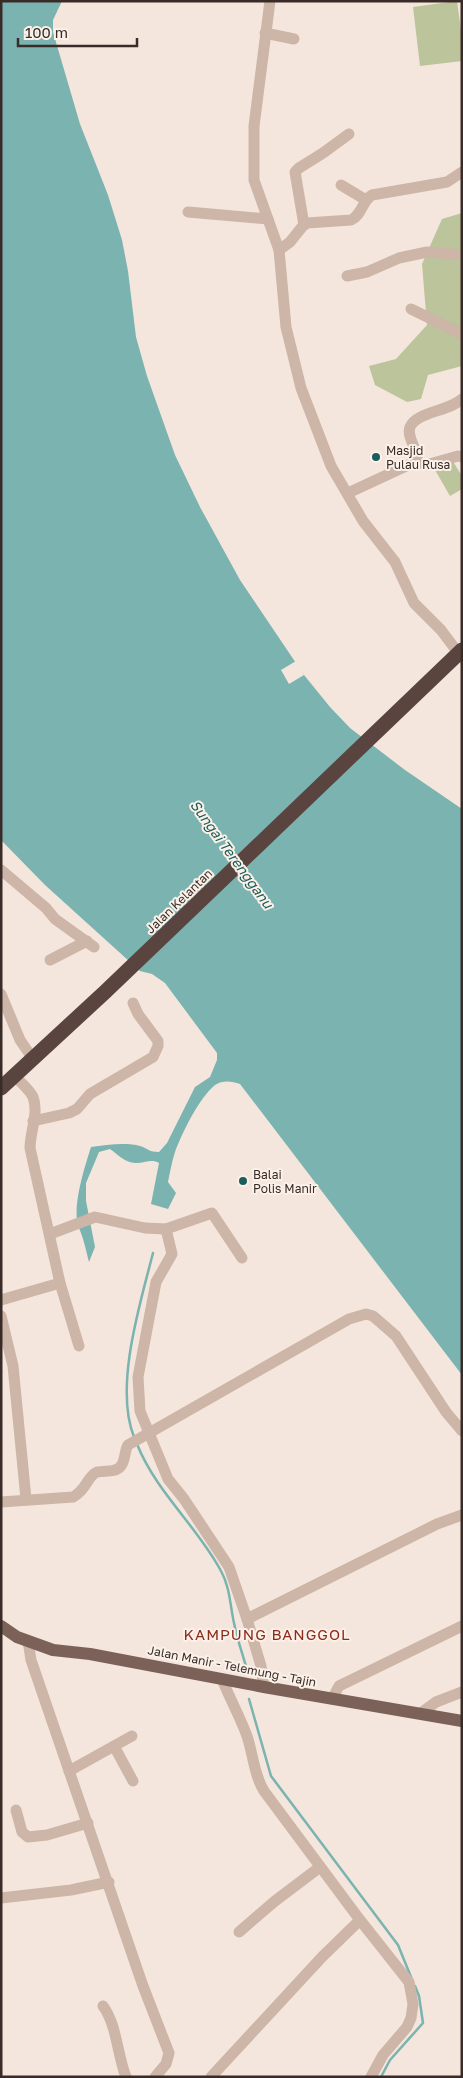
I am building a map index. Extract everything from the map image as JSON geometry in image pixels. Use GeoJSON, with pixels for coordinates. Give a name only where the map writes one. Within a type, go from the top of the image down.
{"type":"FeatureCollection","features":[{"type":"Feature","properties":{"kind":"highway","name":"Jalan Kelantan"},"geometry":{"type":"LineString","coordinates":[[1,1088],[105,992],[461,653]]}},
{"type":"Feature","properties":{"kind":"main road","name":"Jalan Manir - Telemung - Tajin"},"geometry":{"type":"LineString","coordinates":[[1,1626],[7,1636],[53,1650],[90,1654],[264,1688],[462,1721]]}},
{"type":"Feature","properties":{"kind":"street"},"geometry":{"type":"LineString","coordinates":[[270,1],[254,126],[254,180],[279,250],[286,327],[301,388],[326,456],[364,521],[395,562],[414,603],[461,653]]}},
{"type":"Feature","properties":{"kind":"street"},"geometry":{"type":"LineString","coordinates":[[266,32],[294,39]]}},
{"type":"Feature","properties":{"kind":"street"},"geometry":{"type":"LineString","coordinates":[[304,225],[295,172],[349,134]]}},
{"type":"Feature","properties":{"kind":"street"},"geometry":{"type":"LineString","coordinates":[[279,250],[290,242],[304,225],[356,218],[366,200],[372,195],[447,182],[462,172]]}},
{"type":"Feature","properties":{"kind":"street"},"geometry":{"type":"LineString","coordinates":[[341,185],[346,186],[366,200]]}},
{"type":"Feature","properties":{"kind":"street"},"geometry":{"type":"LineString","coordinates":[[188,212],[268,218]]}},
{"type":"Feature","properties":{"kind":"street"},"geometry":{"type":"LineString","coordinates":[[347,276],[368,272],[399,258],[426,252],[462,255]]}},
{"type":"Feature","properties":{"kind":"street"},"geometry":{"type":"LineString","coordinates":[[411,310],[462,334]]}},
{"type":"Feature","properties":{"kind":"street"},"geometry":{"type":"LineString","coordinates":[[417,462],[418,456],[410,434],[410,427],[414,422],[453,405],[462,398]]}},
{"type":"Feature","properties":{"kind":"street"},"geometry":{"type":"LineString","coordinates":[[348,493],[417,462],[426,466],[458,456],[462,457]]}},
{"type":"Feature","properties":{"kind":"street"},"geometry":{"type":"LineString","coordinates":[[1,870],[55,918],[90,944],[50,960]]}},
{"type":"Feature","properties":{"kind":"street"},"geometry":{"type":"LineString","coordinates":[[1,994],[20,1040],[33,1059]]}},
{"type":"Feature","properties":{"kind":"street"},"geometry":{"type":"LineString","coordinates":[[33,1121],[69,1113],[77,1109],[90,1094],[153,1057],[158,1046],[158,1040],[138,1014],[133,1003]]}},
{"type":"Feature","properties":{"kind":"street"},"geometry":{"type":"LineString","coordinates":[[15,1076],[33,1096],[35,1108],[30,1148],[60,1282],[79,1346]]}},
{"type":"Feature","properties":{"kind":"street"},"geometry":{"type":"LineString","coordinates":[[50,1234],[95,1217],[144,1228],[166,1229],[212,1213],[242,1258]]}},
{"type":"Feature","properties":{"kind":"street"},"geometry":{"type":"LineString","coordinates":[[166,1229],[172,1254],[156,1282],[138,1377],[140,1411],[147,1435],[168,1479],[184,1499],[229,1567],[261,1666],[264,1688]]}},
{"type":"Feature","properties":{"kind":"street"},"geometry":{"type":"LineString","coordinates":[[1,1300],[60,1282]]}},
{"type":"Feature","properties":{"kind":"street"},"geometry":{"type":"LineString","coordinates":[[1,1502],[73,1497],[81,1493],[92,1475],[97,1472],[117,1470],[120,1467],[128,1445],[349,1318],[366,1314],[381,1320],[396,1336],[446,1412],[462,1431]]}},
{"type":"Feature","properties":{"kind":"street"},"geometry":{"type":"LineString","coordinates":[[1,1316],[13,1366],[26,1499]]}},
{"type":"Feature","properties":{"kind":"street"},"geometry":{"type":"LineString","coordinates":[[247,1619],[437,1524],[462,1515]]}},
{"type":"Feature","properties":{"kind":"street"},"geometry":{"type":"LineString","coordinates":[[332,1699],[339,1686],[462,1626]]}},
{"type":"Feature","properties":{"kind":"street"},"geometry":{"type":"LineString","coordinates":[[28,1642],[31,1660],[69,1771],[109,1882],[143,1986],[169,2053],[166,2064],[154,2077]]}},
{"type":"Feature","properties":{"kind":"street"},"geometry":{"type":"LineString","coordinates":[[222,1679],[246,1734],[253,1754],[258,1781],[320,1867],[409,1982],[413,2004],[407,2027],[383,2056],[372,2077]]}},
{"type":"Feature","properties":{"kind":"street"},"geometry":{"type":"LineString","coordinates":[[421,1714],[436,1702],[462,1692]]}},
{"type":"Feature","properties":{"kind":"street"},"geometry":{"type":"LineString","coordinates":[[69,1771],[132,1736]]}},
{"type":"Feature","properties":{"kind":"street"},"geometry":{"type":"LineString","coordinates":[[114,1746],[133,1781]]}},
{"type":"Feature","properties":{"kind":"street"},"geometry":{"type":"LineString","coordinates":[[16,1810],[22,1832],[28,1837],[47,1835],[88,1823]]}},
{"type":"Feature","properties":{"kind":"street"},"geometry":{"type":"LineString","coordinates":[[239,1932],[275,1901],[320,1867]]}},
{"type":"Feature","properties":{"kind":"street"},"geometry":{"type":"LineString","coordinates":[[1,1898],[71,1890],[109,1882]]}},
{"type":"Feature","properties":{"kind":"street"},"geometry":{"type":"LineString","coordinates":[[211,2077],[322,1957],[360,1920]]}},
{"type":"Feature","properties":{"kind":"street"},"geometry":{"type":"LineString","coordinates":[[103,2006],[110,2018],[116,2037],[119,2059],[126,2077]]}},
{"type":"Feature","properties":{"kind":"green space"},"geometry":{"type":"Polygon","coordinates":[[[457,1],[462,38],[462,61],[420,66],[413,7],[457,1]]]}},
{"type":"Feature","properties":{"kind":"green space"},"geometry":{"type":"Polygon","coordinates":[[[462,213],[462,366],[428,375],[421,399],[407,402],[375,385],[369,366],[396,359],[427,325],[422,264],[442,219],[462,213]]]}},
{"type":"Feature","properties":{"kind":"green space"},"geometry":{"type":"Polygon","coordinates":[[[452,460],[462,476],[462,489],[450,496],[435,470],[452,460]]]}},
{"type":"Feature","properties":{"kind":"water","name":"Sungai Terengganu"},"geometry":{"type":"Polygon","coordinates":[[[1,1],[62,1],[53,20],[53,32],[80,124],[108,195],[122,240],[128,271],[136,337],[147,376],[175,455],[200,507],[240,580],[304,675],[350,728],[405,770],[462,809],[462,1375],[240,1084],[237,1083],[224,1082],[215,1085],[203,1098],[192,1116],[173,1159],[168,1182],[176,1193],[168,1209],[151,1204],[159,1163],[153,1161],[128,1162],[110,1149],[99,1152],[86,1183],[86,1201],[95,1247],[89,1262],[77,1220],[77,1210],[85,1165],[91,1147],[129,1144],[159,1152],[167,1143],[195,1087],[210,1077],[217,1060],[217,1053],[165,983],[152,974],[140,971],[45,885],[1,840],[1,1]]]}},
{"type":"Feature","properties":{"kind":"pier"},"geometry":{"type":"Polygon","coordinates":[[[296,661],[304,675],[289,684],[281,670],[296,661]]]}},
{"type":"Feature","properties":{"kind":"waterway"},"geometry":{"type":"LineString","coordinates":[[134,1437],[129,1417],[127,1394],[128,1370],[136,1320],[153,1253]]}},
{"type":"Feature","properties":{"kind":"waterway"},"geometry":{"type":"LineString","coordinates":[[137,1444],[155,1478],[200,1539],[224,1577],[247,1670]]}},
{"type":"Feature","properties":{"kind":"waterway"},"geometry":{"type":"LineString","coordinates":[[249,1699],[271,1776],[398,1945],[411,1977]]}},
{"type":"Feature","properties":{"kind":"waterway"},"geometry":{"type":"LineString","coordinates":[[381,2077],[390,2060],[423,2023],[419,1996],[415,1986]]}},
{"type":"Feature","properties":{"kind":"place","name":"Masjid Pulau Rusa"},"geometry":{"type":"Point","coordinates":[376,457]}},
{"type":"Feature","properties":{"kind":"place","name":"Balai Polis Manir"},"geometry":{"type":"Point","coordinates":[243,1181]}},
{"type":"Feature","properties":{"kind":"district","name":"KAMPUNG BANGGOL"},"geometry":{"type":"Point","coordinates":[267,1634]}}]}
